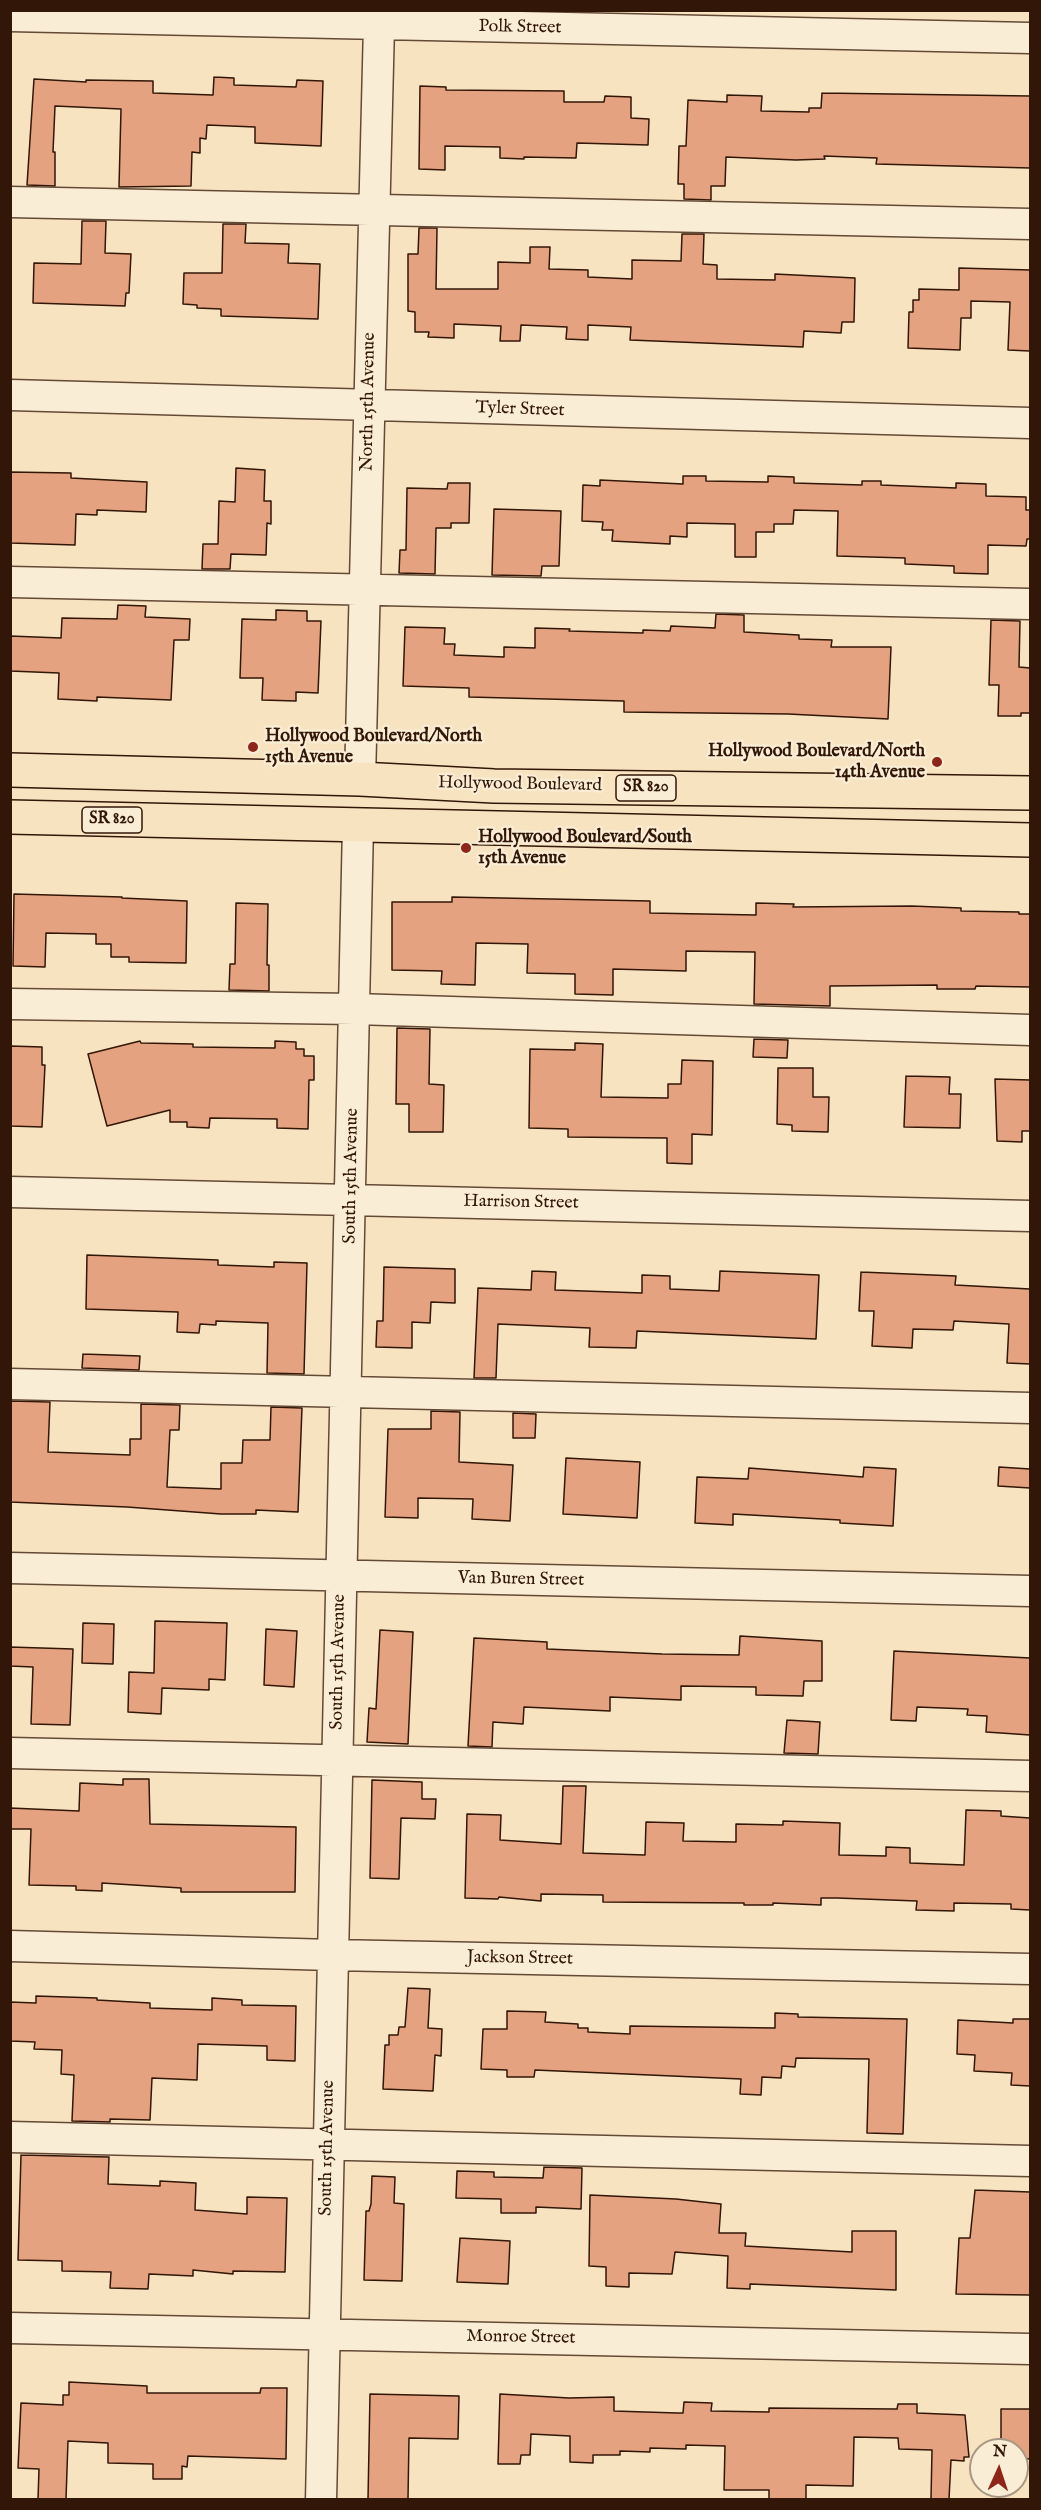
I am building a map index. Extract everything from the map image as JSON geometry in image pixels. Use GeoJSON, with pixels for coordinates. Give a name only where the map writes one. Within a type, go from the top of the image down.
{"type":"FeatureCollection","features":[{"type":"Feature","properties":{"kind":"main road","name":"Hollywood Boulevard"},"geometry":{"type":"LineString","coordinates":[[10,770],[360,779],[494,786],[1030,793]]}},
{"type":"Feature","properties":{"kind":"main road"},"geometry":{"type":"LineString","coordinates":[[214,822],[325,796],[360,779]]}},
{"type":"Feature","properties":{"kind":"main road"},"geometry":{"type":"LineString","coordinates":[[358,825],[398,806],[494,786]]}},
{"type":"Feature","properties":{"kind":"main road","name":"SR 820"},"geometry":{"type":"LineString","coordinates":[[10,817],[1030,840]]}},
{"type":"Feature","properties":{"kind":"street","name":"Polk Street"},"geometry":{"type":"LineString","coordinates":[[10,16],[1030,38]]}},
{"type":"Feature","properties":{"kind":"street","name":"North 15th Avenue"},"geometry":{"type":"LineString","coordinates":[[360,779],[379,25]]}},
{"type":"Feature","properties":{"kind":"street"},"geometry":{"type":"LineString","coordinates":[[10,202],[1030,224]]}},
{"type":"Feature","properties":{"kind":"street","name":"Tyler Street"},"geometry":{"type":"LineString","coordinates":[[10,395],[1030,423]]}},
{"type":"Feature","properties":{"kind":"street"},"geometry":{"type":"LineString","coordinates":[[10,582],[1030,604]]}},
{"type":"Feature","properties":{"kind":"street","name":"South 15th Avenue"},"geometry":{"type":"LineString","coordinates":[[321,2499],[336,1760],[352,1198],[358,825]]}},
{"type":"Feature","properties":{"kind":"street"},"geometry":{"type":"LineString","coordinates":[[10,1004],[355,1009],[1030,1030]]}},
{"type":"Feature","properties":{"kind":"street","name":"Harrison Street"},"geometry":{"type":"LineString","coordinates":[[10,1192],[352,1198],[1030,1216]]}},
{"type":"Feature","properties":{"kind":"street"},"geometry":{"type":"LineString","coordinates":[[10,1384],[1030,1408]]}},
{"type":"Feature","properties":{"kind":"street","name":"Van Buren Street"},"geometry":{"type":"LineString","coordinates":[[10,1568],[1030,1591]]}},
{"type":"Feature","properties":{"kind":"street"},"geometry":{"type":"LineString","coordinates":[[10,1754],[1030,1776]]}},
{"type":"Feature","properties":{"kind":"street","name":"Jackson Street"},"geometry":{"type":"LineString","coordinates":[[10,1946],[1030,1969]]}},
{"type":"Feature","properties":{"kind":"street"},"geometry":{"type":"LineString","coordinates":[[10,2137],[1030,2161]]}},
{"type":"Feature","properties":{"kind":"street","name":"Monroe Street"},"geometry":{"type":"LineString","coordinates":[[10,2328],[1030,2349]]}},
{"type":"Feature","properties":{"kind":"building"},"geometry":{"type":"Polygon","coordinates":[[[214,77],[234,78],[234,85],[296,87],[297,80],[323,81],[321,146],[255,143],[255,127],[207,125],[206,139],[200,138],[200,153],[192,152],[191,186],[119,187],[121,109],[55,106],[53,152],[55,152],[55,186],[27,185],[34,79],[86,82],[86,80],[153,81],[153,93],[213,95],[214,77]]]}},
{"type":"Feature","properties":{"kind":"building"},"geometry":{"type":"Polygon","coordinates":[[[420,86],[446,87],[446,90],[564,91],[564,102],[604,102],[605,96],[631,97],[631,118],[649,119],[648,145],[577,143],[576,158],[524,157],[524,159],[500,158],[500,147],[445,146],[445,170],[419,169],[420,86]]]}},
{"type":"Feature","properties":{"kind":"building"},"geometry":{"type":"Polygon","coordinates":[[[822,93],[1030,96],[1030,168],[876,164],[877,158],[824,156],[825,159],[796,160],[726,157],[725,186],[711,186],[711,200],[684,199],[684,184],[678,184],[679,146],[686,146],[688,100],[727,102],[727,95],[762,96],[761,111],[809,112],[809,108],[821,108],[822,93]]]}},
{"type":"Feature","properties":{"kind":"building"},"geometry":{"type":"Polygon","coordinates":[[[82,221],[106,221],[105,253],[131,254],[129,293],[126,293],[125,306],[33,303],[34,263],[81,264],[82,221]]]}},
{"type":"Feature","properties":{"kind":"building"},"geometry":{"type":"Polygon","coordinates":[[[223,224],[246,224],[245,243],[289,244],[288,263],[320,264],[318,319],[221,316],[221,309],[197,308],[197,305],[183,304],[184,273],[222,273],[223,224]]]}},
{"type":"Feature","properties":{"kind":"building"},"geometry":{"type":"Polygon","coordinates":[[[419,228],[437,228],[436,289],[498,289],[498,262],[530,263],[530,247],[550,247],[549,269],[588,270],[588,277],[632,279],[632,260],[681,261],[682,234],[704,234],[703,264],[717,265],[717,279],[775,280],[775,274],[855,278],[854,322],[842,322],[841,333],[804,331],[803,347],[630,340],[631,327],[588,325],[588,340],[566,339],[567,327],[521,325],[520,341],[500,341],[501,326],[454,324],[454,338],[428,337],[429,332],[415,332],[415,312],[408,311],[408,254],[418,254],[419,228]]]}},
{"type":"Feature","properties":{"kind":"building"},"geometry":{"type":"Polygon","coordinates":[[[959,268],[1030,270],[1030,351],[1008,350],[1010,302],[971,301],[971,318],[961,318],[960,350],[908,348],[909,312],[913,312],[913,300],[919,300],[919,289],[959,290],[959,268]]]}},
{"type":"Feature","properties":{"kind":"building"},"geometry":{"type":"Polygon","coordinates":[[[236,468],[265,470],[264,501],[271,501],[271,524],[267,523],[266,555],[231,554],[230,569],[202,569],[203,544],[218,544],[219,501],[235,502],[236,468]]]}},
{"type":"Feature","properties":{"kind":"building"},"geometry":{"type":"Polygon","coordinates":[[[10,472],[71,473],[71,478],[147,482],[146,512],[97,510],[97,515],[76,514],[75,545],[10,543],[10,472]]]}},
{"type":"Feature","properties":{"kind":"building"},"geometry":{"type":"Polygon","coordinates":[[[683,476],[706,476],[706,481],[768,482],[768,476],[794,477],[794,483],[862,485],[862,481],[881,481],[881,485],[956,488],[956,483],[986,484],[986,496],[1026,497],[1026,510],[1030,510],[1030,539],[1027,539],[1026,546],[988,545],[988,574],[954,573],[954,566],[905,564],[905,558],[837,556],[838,511],[794,510],[793,524],[774,524],[774,532],[756,532],[756,557],[735,557],[735,524],[687,523],[687,537],[670,536],[670,544],[612,541],[613,530],[602,530],[603,522],[582,521],[583,485],[600,486],[600,480],[683,484],[683,476]]]}},
{"type":"Feature","properties":{"kind":"building"},"geometry":{"type":"Polygon","coordinates":[[[448,483],[470,483],[469,523],[451,523],[451,528],[436,528],[435,574],[399,573],[400,550],[406,550],[407,488],[447,489],[448,483]]]}},
{"type":"Feature","properties":{"kind":"building"},"geometry":{"type":"Polygon","coordinates":[[[494,509],[561,511],[559,566],[542,566],[541,576],[492,575],[494,509]]]}},
{"type":"Feature","properties":{"kind":"building"},"geometry":{"type":"Polygon","coordinates":[[[118,605],[146,606],[145,617],[190,619],[189,640],[174,640],[171,700],[97,697],[97,701],[58,699],[59,673],[10,671],[10,636],[61,638],[62,618],[117,619],[118,605]]]}},
{"type":"Feature","properties":{"kind":"building"},"geometry":{"type":"Polygon","coordinates":[[[276,610],[307,611],[307,621],[321,621],[318,693],[296,692],[296,701],[262,700],[263,678],[240,678],[242,619],[276,620],[276,610]]]}},
{"type":"Feature","properties":{"kind":"building"},"geometry":{"type":"Polygon","coordinates":[[[716,614],[744,615],[744,632],[799,635],[799,639],[832,640],[831,647],[891,647],[888,719],[788,714],[624,712],[624,701],[469,697],[469,688],[403,686],[405,627],[445,628],[444,644],[455,644],[454,655],[504,657],[504,647],[535,648],[535,628],[643,633],[643,630],[670,631],[671,626],[715,628],[716,614]]]}},
{"type":"Feature","properties":{"kind":"building"},"geometry":{"type":"Polygon","coordinates":[[[991,620],[1020,621],[1019,667],[1030,668],[1030,713],[1021,713],[1021,716],[998,716],[999,685],[989,685],[991,620]]]}},
{"type":"Feature","properties":{"kind":"building"},"geometry":{"type":"Polygon","coordinates":[[[14,894],[187,901],[186,963],[129,962],[129,957],[111,957],[111,944],[96,944],[96,934],[46,933],[45,967],[13,966],[14,894]]]}},
{"type":"Feature","properties":{"kind":"building"},"geometry":{"type":"Polygon","coordinates":[[[452,897],[650,901],[650,913],[756,915],[756,903],[794,904],[793,907],[912,906],[961,908],[961,911],[1019,912],[1019,914],[1030,914],[1030,987],[976,986],[975,989],[937,989],[937,985],[830,986],[830,1006],[754,1004],[755,952],[686,951],[686,971],[613,969],[613,995],[575,994],[575,974],[527,973],[528,944],[476,943],[475,985],[441,984],[442,971],[392,970],[392,902],[452,902],[452,897]]]}},
{"type":"Feature","properties":{"kind":"building"},"geometry":{"type":"Polygon","coordinates":[[[236,903],[268,904],[269,991],[229,990],[230,964],[235,964],[236,903]]]}},
{"type":"Feature","properties":{"kind":"building"},"geometry":{"type":"Polygon","coordinates":[[[397,1028],[430,1029],[429,1084],[444,1085],[443,1132],[409,1132],[409,1104],[396,1104],[397,1028]]]}},
{"type":"Feature","properties":{"kind":"building"},"geometry":{"type":"Polygon","coordinates":[[[754,1039],[788,1040],[787,1058],[753,1057],[754,1039]]]}},
{"type":"Feature","properties":{"kind":"building"},"geometry":{"type":"Polygon","coordinates":[[[140,1041],[141,1043],[193,1044],[193,1047],[275,1048],[275,1041],[296,1042],[296,1049],[304,1049],[304,1056],[314,1056],[314,1080],[309,1080],[308,1129],[277,1128],[277,1119],[210,1118],[209,1128],[187,1127],[187,1122],[170,1122],[170,1110],[107,1126],[88,1054],[140,1041]]]}},
{"type":"Feature","properties":{"kind":"building"},"geometry":{"type":"Polygon","coordinates":[[[575,1043],[603,1044],[601,1097],[668,1098],[668,1084],[681,1084],[682,1060],[713,1061],[712,1135],[692,1134],[692,1164],[667,1163],[667,1138],[568,1137],[568,1129],[529,1128],[530,1049],[575,1050],[575,1043]]]}},
{"type":"Feature","properties":{"kind":"building"},"geometry":{"type":"Polygon","coordinates":[[[10,1046],[42,1047],[42,1065],[45,1065],[42,1127],[10,1126],[10,1046]]]}},
{"type":"Feature","properties":{"kind":"building"},"geometry":{"type":"Polygon","coordinates":[[[778,1068],[813,1068],[813,1097],[829,1097],[828,1132],[792,1131],[792,1125],[777,1124],[778,1068]]]}},
{"type":"Feature","properties":{"kind":"building"},"geometry":{"type":"Polygon","coordinates":[[[906,1076],[950,1077],[949,1094],[961,1094],[960,1128],[904,1127],[906,1076]]]}},
{"type":"Feature","properties":{"kind":"building"},"geometry":{"type":"Polygon","coordinates":[[[995,1079],[1030,1080],[1030,1131],[1022,1131],[1022,1142],[997,1141],[995,1079]]]}},
{"type":"Feature","properties":{"kind":"building"},"geometry":{"type":"Polygon","coordinates":[[[87,1255],[218,1260],[218,1265],[274,1267],[274,1262],[307,1263],[304,1374],[267,1373],[268,1323],[216,1321],[216,1325],[200,1324],[199,1333],[177,1332],[178,1312],[86,1309],[87,1255]]]}},
{"type":"Feature","properties":{"kind":"building"},"geometry":{"type":"Polygon","coordinates":[[[384,1267],[455,1269],[455,1303],[431,1302],[430,1323],[412,1322],[412,1348],[376,1347],[377,1321],[383,1321],[384,1267]]]}},
{"type":"Feature","properties":{"kind":"building"},"geometry":{"type":"Polygon","coordinates":[[[532,1271],[556,1272],[555,1290],[642,1293],[642,1275],[670,1276],[670,1289],[719,1291],[720,1271],[819,1275],[816,1339],[637,1331],[636,1348],[589,1347],[590,1328],[498,1324],[496,1378],[474,1378],[478,1288],[531,1290],[532,1271]]]}},
{"type":"Feature","properties":{"kind":"building"},"geometry":{"type":"Polygon","coordinates":[[[861,1272],[956,1276],[955,1285],[1030,1289],[1030,1364],[1007,1363],[1009,1324],[954,1321],[953,1330],[913,1329],[912,1348],[872,1346],[874,1311],[859,1311],[861,1272]]]}},
{"type":"Feature","properties":{"kind":"building"},"geometry":{"type":"Polygon","coordinates":[[[83,1354],[140,1356],[139,1370],[82,1368],[83,1354]]]}},
{"type":"Feature","properties":{"kind":"building"},"geometry":{"type":"Polygon","coordinates":[[[10,1401],[50,1402],[48,1452],[130,1455],[130,1439],[141,1439],[141,1404],[180,1405],[179,1430],[170,1430],[167,1487],[221,1489],[221,1463],[242,1463],[243,1440],[270,1440],[271,1407],[302,1408],[298,1512],[256,1510],[256,1514],[221,1514],[10,1502],[10,1401]]]}},
{"type":"Feature","properties":{"kind":"building"},"geometry":{"type":"Polygon","coordinates":[[[431,1411],[460,1412],[459,1462],[513,1465],[510,1521],[472,1519],[473,1499],[418,1498],[418,1518],[385,1517],[388,1429],[431,1429],[431,1411]]]}},
{"type":"Feature","properties":{"kind":"building"},"geometry":{"type":"Polygon","coordinates":[[[513,1413],[536,1414],[535,1438],[513,1438],[513,1413]]]}},
{"type":"Feature","properties":{"kind":"building"},"geometry":{"type":"Polygon","coordinates":[[[566,1458],[640,1462],[637,1518],[563,1514],[566,1458]]]}},
{"type":"Feature","properties":{"kind":"building"},"geometry":{"type":"Polygon","coordinates":[[[864,1467],[896,1469],[893,1526],[840,1523],[840,1520],[733,1514],[733,1525],[695,1523],[697,1477],[748,1479],[749,1468],[863,1477],[864,1467]]]}},
{"type":"Feature","properties":{"kind":"building"},"geometry":{"type":"Polygon","coordinates":[[[999,1467],[1030,1469],[1030,1488],[998,1486],[999,1467]]]}},
{"type":"Feature","properties":{"kind":"building"},"geometry":{"type":"Polygon","coordinates":[[[155,1621],[227,1623],[225,1680],[209,1679],[209,1690],[162,1688],[161,1714],[128,1712],[129,1672],[154,1673],[155,1621]]]}},
{"type":"Feature","properties":{"kind":"building"},"geometry":{"type":"Polygon","coordinates":[[[83,1623],[114,1624],[113,1664],[82,1663],[83,1623]]]}},
{"type":"Feature","properties":{"kind":"building"},"geometry":{"type":"Polygon","coordinates":[[[266,1629],[297,1631],[294,1687],[264,1685],[266,1629]]]}},
{"type":"Feature","properties":{"kind":"building"},"geometry":{"type":"Polygon","coordinates":[[[380,1630],[413,1632],[408,1744],[367,1742],[369,1708],[376,1709],[380,1630]]]}},
{"type":"Feature","properties":{"kind":"building"},"geometry":{"type":"Polygon","coordinates":[[[740,1636],[822,1641],[822,1681],[804,1681],[803,1696],[756,1695],[756,1687],[681,1686],[681,1700],[610,1697],[610,1711],[524,1707],[523,1724],[493,1722],[492,1747],[468,1746],[474,1638],[547,1642],[547,1649],[739,1655],[740,1636]]]}},
{"type":"Feature","properties":{"kind":"building"},"geometry":{"type":"Polygon","coordinates":[[[10,1647],[73,1649],[70,1725],[31,1724],[33,1667],[10,1666],[10,1647]]]}},
{"type":"Feature","properties":{"kind":"building"},"geometry":{"type":"Polygon","coordinates":[[[894,1651],[1030,1658],[1030,1735],[986,1732],[987,1716],[967,1715],[968,1709],[917,1707],[916,1721],[891,1720],[894,1651]]]}},
{"type":"Feature","properties":{"kind":"building"},"geometry":{"type":"Polygon","coordinates":[[[787,1720],[820,1722],[818,1754],[784,1753],[787,1720]]]}},
{"type":"Feature","properties":{"kind":"building"},"geometry":{"type":"Polygon","coordinates":[[[123,1779],[149,1779],[150,1824],[296,1827],[295,1892],[181,1892],[181,1888],[102,1883],[102,1891],[76,1890],[76,1886],[29,1885],[31,1829],[10,1829],[10,1808],[79,1811],[80,1783],[123,1785],[123,1779]]]}},
{"type":"Feature","properties":{"kind":"building"},"geometry":{"type":"Polygon","coordinates":[[[372,1780],[422,1782],[422,1799],[436,1799],[435,1819],[401,1818],[399,1879],[370,1878],[372,1780]]]}},
{"type":"Feature","properties":{"kind":"building"},"geometry":{"type":"Polygon","coordinates":[[[563,1786],[586,1786],[583,1853],[645,1855],[646,1822],[684,1823],[683,1841],[736,1842],[736,1824],[783,1825],[783,1821],[840,1823],[839,1855],[886,1856],[886,1847],[910,1848],[910,1863],[964,1865],[966,1810],[1001,1811],[1001,1816],[1030,1818],[1030,1910],[1011,1909],[1011,1904],[954,1903],[954,1911],[916,1910],[917,1901],[837,1898],[821,1898],[821,1905],[773,1903],[773,1905],[744,1905],[744,1903],[603,1902],[603,1895],[541,1894],[541,1901],[499,1897],[498,1899],[465,1898],[467,1814],[501,1815],[500,1840],[561,1844],[563,1786]]]}},
{"type":"Feature","properties":{"kind":"building"},"geometry":{"type":"Polygon","coordinates":[[[408,1988],[430,1989],[428,2028],[442,2029],[441,2056],[435,2055],[433,2091],[383,2089],[385,2045],[389,2045],[389,2035],[398,2035],[399,2027],[405,2027],[408,1988]]]}},
{"type":"Feature","properties":{"kind":"building"},"geometry":{"type":"Polygon","coordinates":[[[36,1996],[150,2003],[150,2008],[212,2010],[212,1998],[242,2000],[242,2005],[296,2006],[295,2061],[267,2060],[267,2046],[198,2044],[197,2080],[152,2078],[150,2120],[72,2121],[74,2075],[61,2074],[62,2050],[34,2049],[35,2042],[10,2041],[10,2002],[36,2003],[36,1996]]]}},
{"type":"Feature","properties":{"kind":"building"},"geometry":{"type":"Polygon","coordinates":[[[507,2011],[546,2012],[545,2022],[578,2024],[578,2028],[588,2028],[588,2032],[630,2034],[630,2026],[775,2028],[775,2013],[798,2014],[798,2017],[907,2019],[903,2134],[867,2133],[869,2059],[796,2058],[795,2067],[782,2066],[781,2078],[762,2077],[761,2095],[740,2094],[741,2079],[535,2070],[534,2077],[507,2077],[507,2070],[481,2069],[483,2029],[507,2029],[507,2011]]]}},
{"type":"Feature","properties":{"kind":"building"},"geometry":{"type":"Polygon","coordinates":[[[1013,2019],[1030,2019],[1030,2086],[1011,2085],[1012,2073],[974,2071],[975,2055],[957,2054],[958,2020],[1013,2023],[1013,2019]]]}},
{"type":"Feature","properties":{"kind":"building"},"geometry":{"type":"Polygon","coordinates":[[[21,2155],[109,2157],[108,2184],[160,2186],[160,2181],[196,2183],[195,2210],[247,2214],[247,2197],[287,2198],[285,2272],[233,2271],[233,2274],[193,2270],[193,2276],[149,2274],[148,2289],[110,2288],[111,2272],[62,2271],[62,2261],[18,2260],[21,2155]]]}},
{"type":"Feature","properties":{"kind":"building"},"geometry":{"type":"Polygon","coordinates":[[[544,2167],[582,2168],[581,2209],[536,2207],[536,2213],[501,2213],[501,2199],[456,2198],[457,2171],[494,2172],[494,2177],[543,2178],[544,2167]]]}},
{"type":"Feature","properties":{"kind":"building"},"geometry":{"type":"Polygon","coordinates":[[[372,2176],[395,2177],[394,2203],[404,2204],[402,2281],[364,2280],[366,2211],[369,2211],[371,2204],[372,2176]]]}},
{"type":"Feature","properties":{"kind":"building"},"geometry":{"type":"Polygon","coordinates":[[[975,2190],[1030,2192],[1030,2295],[956,2294],[959,2238],[970,2238],[975,2190]]]}},
{"type":"Feature","properties":{"kind":"building"},"geometry":{"type":"Polygon","coordinates":[[[590,2195],[676,2199],[721,2204],[719,2233],[746,2233],[745,2246],[852,2252],[852,2231],[896,2231],[896,2290],[750,2284],[750,2289],[727,2288],[728,2256],[675,2252],[672,2274],[629,2273],[629,2287],[606,2286],[606,2267],[589,2266],[590,2195]]]}},
{"type":"Feature","properties":{"kind":"building"},"geometry":{"type":"Polygon","coordinates":[[[460,2238],[510,2241],[508,2284],[457,2282],[460,2238]]]}},
{"type":"Feature","properties":{"kind":"building"},"geometry":{"type":"Polygon","coordinates":[[[69,2382],[147,2386],[147,2393],[260,2393],[261,2388],[287,2388],[286,2459],[188,2456],[187,2467],[182,2466],[182,2479],[153,2479],[153,2464],[108,2463],[108,2443],[68,2441],[66,2499],[38,2499],[39,2469],[18,2468],[21,2403],[63,2405],[63,2395],[69,2395],[69,2382]]]}},
{"type":"Feature","properties":{"kind":"building"},"geometry":{"type":"Polygon","coordinates":[[[370,2394],[459,2396],[458,2439],[409,2438],[408,2499],[368,2499],[370,2394]]]}},
{"type":"Feature","properties":{"kind":"building"},"geometry":{"type":"Polygon","coordinates":[[[500,2394],[569,2398],[614,2397],[614,2411],[677,2413],[683,2413],[684,2402],[712,2403],[711,2411],[769,2412],[769,2408],[897,2409],[898,2404],[917,2404],[917,2413],[965,2415],[969,2457],[964,2457],[964,2461],[951,2460],[949,2499],[931,2499],[932,2450],[899,2449],[898,2438],[854,2437],[853,2486],[806,2485],[806,2499],[769,2499],[769,2490],[724,2490],[725,2446],[686,2445],[686,2449],[650,2448],[650,2452],[620,2451],[620,2455],[593,2455],[593,2463],[570,2462],[570,2436],[531,2434],[530,2455],[521,2455],[520,2464],[498,2464],[500,2394]]]}},
{"type":"Feature","properties":{"kind":"building"},"geometry":{"type":"Polygon","coordinates":[[[1001,2409],[1030,2409],[1030,2459],[1029,2438],[1001,2438],[1001,2409]]]}},
{"type":"Feature","properties":{"kind":"place","name":"Hollywood Boulevard/North 15th Avenue"},"geometry":{"type":"Point","coordinates":[253,747]}},
{"type":"Feature","properties":{"kind":"place","name":"Hollywood Boulevard/North 14th Avenue"},"geometry":{"type":"Point","coordinates":[937,762]}},
{"type":"Feature","properties":{"kind":"place","name":"Hollywood Boulevard/South 15th Avenue"},"geometry":{"type":"Point","coordinates":[466,848]}}]}
